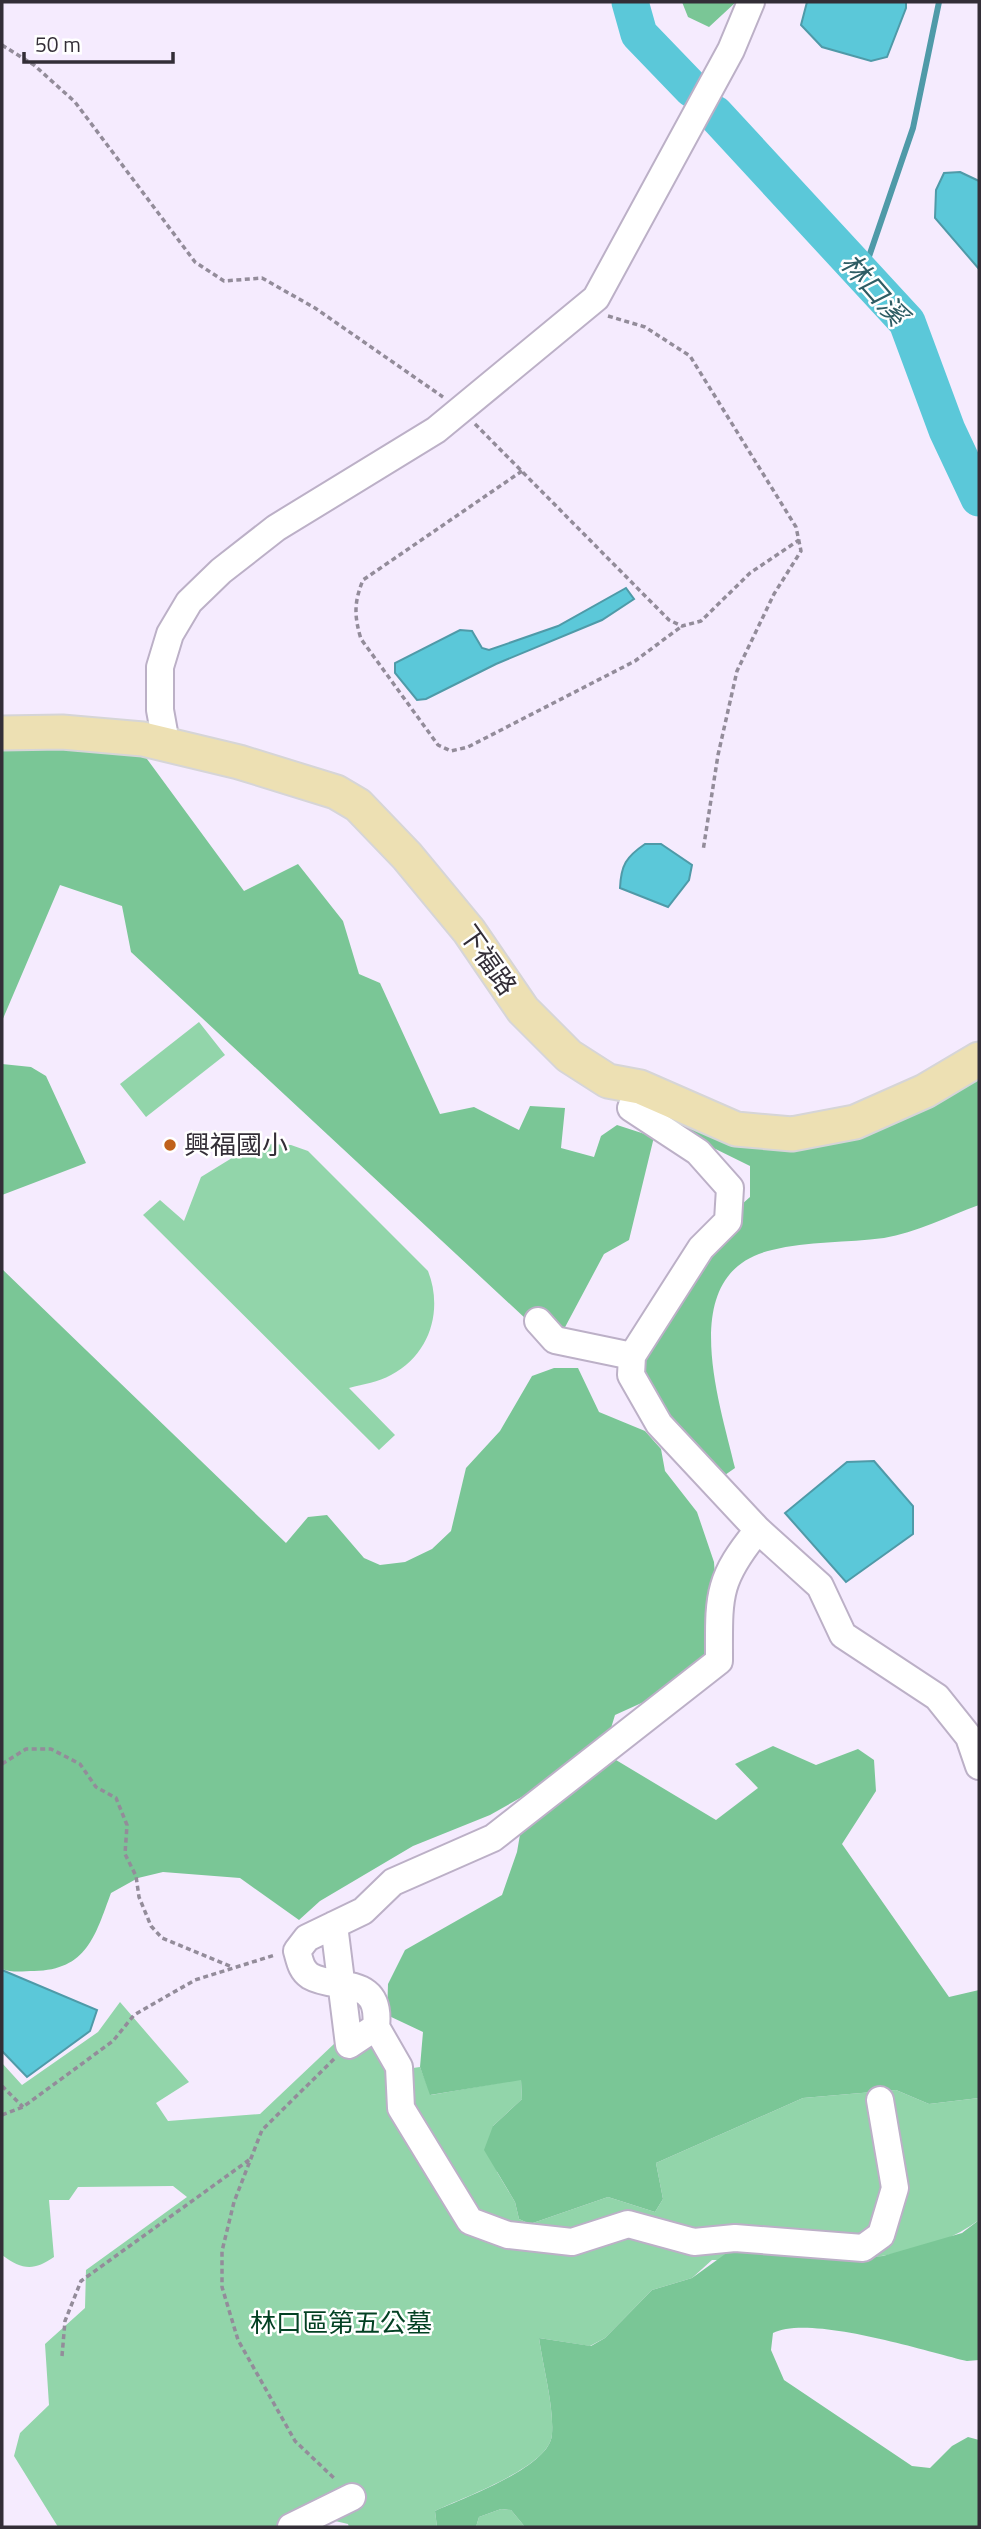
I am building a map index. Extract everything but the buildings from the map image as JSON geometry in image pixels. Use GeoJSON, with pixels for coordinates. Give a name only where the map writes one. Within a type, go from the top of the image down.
{"type":"FeatureCollection","features":[{"type":"Feature","properties":{"kind":"main road","name":"下福路"},"geometry":{"type":"LineString","coordinates":[[2,733],[62,732],[166,743],[336,792],[358,805],[444,898],[523,1010],[546,1036],[583,1067],[608,1081],[640,1087],[736,1129],[792,1134],[855,1122],[925,1091],[979,1059]]}},
{"type":"Feature","properties":{"kind":"street"},"geometry":{"type":"LineString","coordinates":[[166,743],[160,710],[160,667],[170,634],[189,602],[221,572],[276,528],[436,430],[596,298],[731,50],[751,2]]}},
{"type":"Feature","properties":{"kind":"street"},"geometry":{"type":"LineString","coordinates":[[640,1087],[631,1108],[698,1152],[730,1188],[728,1221],[701,1248],[632,1356],[632,1375],[659,1423],[758,1530],[820,1586],[843,1635],[937,1697],[970,1737],[979,1766]]}},
{"type":"Feature","properties":{"kind":"street"},"geometry":{"type":"LineString","coordinates":[[538,1321],[555,1340],[632,1356]]}},
{"type":"Feature","properties":{"kind":"street"},"geometry":{"type":"LineString","coordinates":[[758,1530],[734,1559],[719,1597],[719,1661],[493,1838],[393,1882],[363,1911],[307,1938],[298,1951],[302,1967],[312,1977],[351,1984],[372,1999],[378,2013],[376,2028],[399,2067],[401,2108],[470,2221],[508,2235],[572,2242],[628,2224],[694,2242],[735,2238],[863,2248],[881,2235],[895,2188],[880,2100]]}},
{"type":"Feature","properties":{"kind":"street"},"geometry":{"type":"LineString","coordinates":[[334,1925],[339,1982],[349,2045],[376,2028]]}},
{"type":"Feature","properties":{"kind":"street"},"geometry":{"type":"LineString","coordinates":[[291,2527],[352,2497]]}},
{"type":"Feature","properties":{"kind":"path"},"geometry":{"type":"LineString","coordinates":[[2,45],[34,65],[75,102],[195,261],[224,281],[262,278],[315,308],[461,410],[669,620],[682,626]]}},
{"type":"Feature","properties":{"kind":"path"},"geometry":{"type":"LineString","coordinates":[[589,303],[603,314],[645,327],[690,356],[796,527],[799,540],[801,551],[774,594],[737,671],[718,755],[703,852]]}},
{"type":"Feature","properties":{"kind":"path"},"geometry":{"type":"LineString","coordinates":[[522,471],[363,580],[355,600],[355,621],[361,639],[438,745],[451,751],[468,747],[635,661],[682,626],[701,621],[750,573],[799,540]]}},
{"type":"Feature","properties":{"kind":"path"},"geometry":{"type":"LineString","coordinates":[[2,1764],[26,1749],[51,1749],[80,1764],[96,1787],[116,1798],[127,1825],[125,1854],[136,1876],[139,1897],[151,1926],[162,1938],[233,1967]]}},
{"type":"Feature","properties":{"kind":"path"},"geometry":{"type":"LineString","coordinates":[[2,2115],[23,2107],[113,2040],[134,2015],[195,1980],[261,1957],[298,1951]]}},
{"type":"Feature","properties":{"kind":"path"},"geometry":{"type":"LineString","coordinates":[[349,2045],[262,2130],[234,2202],[222,2251],[222,2287],[239,2340],[295,2441],[352,2497]]}},
{"type":"Feature","properties":{"kind":"path"},"geometry":{"type":"LineString","coordinates":[[2,2086],[23,2107]]}},
{"type":"Feature","properties":{"kind":"path"},"geometry":{"type":"LineString","coordinates":[[62,2357],[65,2321],[81,2281],[251,2159]]}},
{"type":"Feature","properties":{"kind":"green space"},"geometry":{"type":"Polygon","coordinates":[[[682,2],[736,2],[709,27],[688,17],[682,2]]]}},
{"type":"Feature","properties":{"kind":"green space"},"geometry":{"type":"Polygon","coordinates":[[[2,736],[136,744],[244,891],[298,864],[343,921],[359,974],[380,983],[440,1114],[474,1107],[519,1130],[530,1106],[565,1108],[561,1148],[594,1157],[601,1136],[617,1125],[654,1137],[629,1240],[604,1254],[555,1346],[131,952],[122,906],[60,885],[2,1021],[2,736]]]}},
{"type":"Feature","properties":{"kind":"green space"},"geometry":{"type":"Polygon","coordinates":[[[199,1022],[225,1055],[146,1117],[120,1084],[199,1022]]]}},
{"type":"Feature","properties":{"kind":"green space"},"geometry":{"type":"Polygon","coordinates":[[[2,1064],[31,1067],[46,1076],[86,1163],[2,1195],[2,1064]]]}},
{"type":"Feature","properties":{"kind":"green space"},"geometry":{"type":"Polygon","coordinates":[[[979,1075],[979,1205],[896,1236],[772,1250],[742,1263],[723,1284],[713,1312],[711,1343],[714,1376],[735,1468],[715,1482],[630,1383],[698,1243],[750,1197],[750,1166],[677,1130],[678,1115],[731,1137],[979,1075]]]}},
{"type":"Feature","properties":{"kind":"green space"},"geometry":{"type":"Polygon","coordinates":[[[270,1144],[291,1145],[308,1151],[428,1271],[434,1300],[433,1315],[430,1329],[416,1355],[391,1375],[349,1388],[395,1435],[379,1450],[143,1215],[160,1200],[184,1221],[201,1177],[245,1150],[270,1144]]]}},
{"type":"Feature","properties":{"kind":"green space"},"geometry":{"type":"Polygon","coordinates":[[[2,1269],[286,1543],[308,1517],[327,1515],[364,1558],[380,1565],[405,1562],[432,1549],[451,1531],[466,1468],[500,1431],[532,1376],[554,1368],[578,1368],[599,1412],[645,1431],[661,1449],[665,1471],[697,1512],[714,1562],[719,1637],[690,1681],[615,1715],[608,1738],[534,1790],[490,1815],[413,1846],[320,1901],[299,1920],[240,1878],[163,1872],[138,1878],[111,1893],[94,1936],[77,1957],[66,1964],[34,1971],[2,1969],[2,1269]]]}},
{"type":"Feature","properties":{"kind":"green space"},"geometry":{"type":"Polygon","coordinates":[[[773,1746],[816,1765],[858,1749],[874,1760],[876,1791],[842,1844],[949,1997],[979,1990],[979,2098],[929,2104],[896,2090],[803,2098],[656,2163],[663,2199],[655,2212],[608,2197],[530,2224],[519,2219],[515,2202],[484,2150],[493,2126],[522,2099],[521,2080],[430,2095],[420,2067],[423,2032],[387,2015],[388,1984],[405,1950],[502,1895],[517,1852],[522,1823],[616,1760],[716,1820],[758,1788],[735,1764],[773,1746]]]}},
{"type":"Feature","properties":{"kind":"green space","name":"林口區第五公墓"},"geometry":{"type":"Polygon","coordinates":[[[120,2002],[189,2082],[156,2103],[168,2121],[260,2114],[335,2043],[351,2055],[369,2044],[387,2053],[392,2071],[420,2067],[431,2095],[521,2079],[522,2099],[493,2126],[497,2172],[515,2202],[519,2219],[530,2224],[608,2197],[655,2212],[663,2199],[656,2163],[803,2098],[896,2090],[929,2104],[979,2098],[979,2220],[951,2237],[920,2248],[886,2255],[815,2261],[712,2260],[692,2278],[652,2290],[605,2338],[590,2346],[539,2338],[551,2411],[552,2434],[548,2446],[537,2458],[504,2480],[435,2511],[437,2527],[349,2527],[348,2524],[335,2521],[321,2527],[58,2527],[14,2456],[20,2433],[49,2405],[45,2344],[85,2308],[86,2270],[187,2197],[173,2186],[78,2187],[69,2200],[49,2200],[54,2257],[40,2265],[28,2267],[16,2264],[2,2255],[2,2063],[22,2085],[98,2032],[120,2002]]]}},
{"type":"Feature","properties":{"kind":"green space"},"geometry":{"type":"Polygon","coordinates":[[[979,2220],[979,2360],[967,2361],[868,2336],[813,2328],[790,2328],[773,2333],[771,2350],[784,2380],[912,2466],[930,2468],[952,2446],[968,2437],[979,2440],[979,2527],[525,2527],[511,2510],[501,2509],[479,2517],[476,2527],[437,2527],[435,2511],[504,2480],[537,2458],[548,2446],[552,2434],[551,2411],[539,2338],[591,2346],[605,2338],[652,2290],[692,2278],[728,2252],[856,2258],[883,2256],[962,2233],[979,2220]]]}},
{"type":"Feature","properties":{"kind":"green space"},"geometry":{"type":"Polygon","coordinates":[[[501,2509],[511,2510],[525,2527],[476,2527],[479,2517],[501,2509]]]}},
{"type":"Feature","properties":{"kind":"water"},"geometry":{"type":"Polygon","coordinates":[[[807,2],[906,2],[906,8],[887,57],[871,61],[822,47],[801,25],[807,2]]]}},
{"type":"Feature","properties":{"kind":"water"},"geometry":{"type":"Polygon","coordinates":[[[960,172],[979,181],[979,269],[935,218],[936,190],[944,173],[960,172]]]}},
{"type":"Feature","properties":{"kind":"water"},"geometry":{"type":"Polygon","coordinates":[[[626,588],[634,599],[602,620],[496,664],[426,699],[417,700],[395,673],[395,663],[460,630],[472,631],[482,648],[489,650],[558,626],[626,588]]]}},
{"type":"Feature","properties":{"kind":"water"},"geometry":{"type":"Polygon","coordinates":[[[645,844],[661,844],[692,865],[689,880],[668,907],[620,888],[626,862],[645,844]]]}},
{"type":"Feature","properties":{"kind":"water"},"geometry":{"type":"Polygon","coordinates":[[[874,1461],[913,1506],[913,1534],[846,1582],[785,1513],[847,1462],[874,1461]]]}},
{"type":"Feature","properties":{"kind":"water"},"geometry":{"type":"Polygon","coordinates":[[[2,1970],[97,2010],[90,2031],[27,2077],[2,2051],[2,1970]]]}},
{"type":"Feature","properties":{"kind":"waterway","name":"林口溪"},"geometry":{"type":"LineString","coordinates":[[630,2],[639,34],[692,89]]}},
{"type":"Feature","properties":{"kind":"waterway"},"geometry":{"type":"LineString","coordinates":[[863,274],[913,128],[939,2]]}},
{"type":"Feature","properties":{"kind":"waterway","name":"林口溪"},"geometry":{"type":"LineString","coordinates":[[715,114],[907,322],[947,430],[979,498]]}},
{"type":"Feature","properties":{"kind":"place","name":"興福國小"},"geometry":{"type":"Point","coordinates":[170,1145]}}]}
